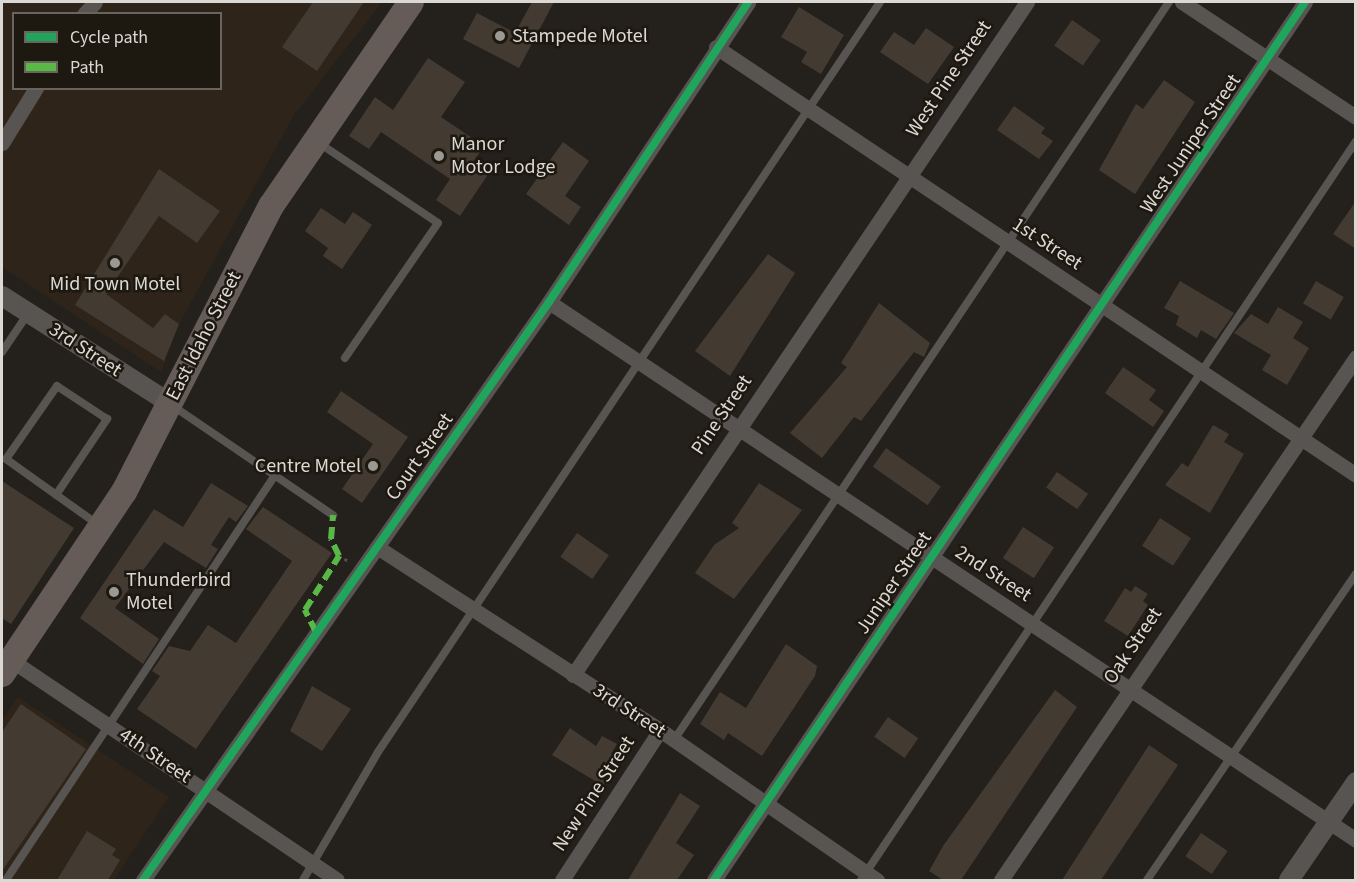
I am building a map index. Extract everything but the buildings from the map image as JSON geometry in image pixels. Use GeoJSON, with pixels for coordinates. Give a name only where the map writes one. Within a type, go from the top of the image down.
{"type":"FeatureCollection","features":[{"type":"Feature","properties":{"kind":"main road","name":"East Idaho Street"},"geometry":{"type":"LineString","coordinates":[[5,663],[101,527],[169,404],[271,206],[312,138],[411,2]]}},
{"type":"Feature","properties":{"kind":"street","name":"Court Street"},"geometry":{"type":"LineString","coordinates":[[143,880],[203,789],[549,302],[748,2]]}},
{"type":"Feature","properties":{"kind":"street","name":"West Pine Street"},"geometry":{"type":"LineString","coordinates":[[907,179],[1027,2]]}},
{"type":"Feature","properties":{"kind":"street"},"geometry":{"type":"LineString","coordinates":[[1182,2],[1356,117]]}},
{"type":"Feature","properties":{"kind":"street","name":"West Juniper Street"},"geometry":{"type":"LineString","coordinates":[[1102,304],[1305,2]]}},
{"type":"Feature","properties":{"kind":"street","name":"1st Street"},"geometry":{"type":"LineString","coordinates":[[716,47],[907,179],[1102,304],[1356,475]]}},
{"type":"Feature","properties":{"kind":"street"},"geometry":{"type":"LineString","coordinates":[[2,143],[6,124],[34,90]]}},
{"type":"Feature","properties":{"kind":"street","name":"Pine Street"},"geometry":{"type":"LineString","coordinates":[[573,675],[907,179]]}},
{"type":"Feature","properties":{"kind":"street","name":"3rd Street"},"geometry":{"type":"LineString","coordinates":[[2,296],[169,404]]}},
{"type":"Feature","properties":{"kind":"street","name":"2nd Street"},"geometry":{"type":"LineString","coordinates":[[549,302],[1327,823],[1356,840]]}},
{"type":"Feature","properties":{"kind":"street","name":"Juniper Street"},"geometry":{"type":"LineString","coordinates":[[714,880],[1102,304]]}},
{"type":"Feature","properties":{"kind":"street","name":"Oak Street"},"geometry":{"type":"LineString","coordinates":[[1001,880],[1300,436],[1356,357]]}},
{"type":"Feature","properties":{"kind":"street","name":"3rd Street"},"geometry":{"type":"LineString","coordinates":[[376,547],[660,730],[868,878]]}},
{"type":"Feature","properties":{"kind":"street","name":"4th Street"},"geometry":{"type":"LineString","coordinates":[[5,663],[112,728],[337,880]]}},
{"type":"Feature","properties":{"kind":"street","name":"New Pine Street"},"geometry":{"type":"LineString","coordinates":[[562,880],[660,730]]}},
{"type":"Feature","properties":{"kind":"street"},"geometry":{"type":"LineString","coordinates":[[1290,880],[1356,782]]}},
{"type":"Feature","properties":{"kind":"lane"},"geometry":{"type":"LineString","coordinates":[[303,880],[316,866],[378,752],[880,2]]}},
{"type":"Feature","properties":{"kind":"lane"},"geometry":{"type":"LineString","coordinates":[[674,740],[836,493],[1169,2]]}},
{"type":"Feature","properties":{"kind":"lane"},"geometry":{"type":"LineString","coordinates":[[312,138],[438,224],[345,358]]}},
{"type":"Feature","properties":{"kind":"lane"},"geometry":{"type":"LineString","coordinates":[[868,878],[1031,625],[1204,372],[1356,141]]}},
{"type":"Feature","properties":{"kind":"lane"},"geometry":{"type":"LineString","coordinates":[[2,352],[28,314]]}},
{"type":"Feature","properties":{"kind":"lane"},"geometry":{"type":"LineString","coordinates":[[56,495],[107,419],[57,386],[6,459],[56,495],[101,527]]}},
{"type":"Feature","properties":{"kind":"lane"},"geometry":{"type":"LineString","coordinates":[[169,404],[333,515]]}},
{"type":"Feature","properties":{"kind":"lane"},"geometry":{"type":"LineString","coordinates":[[6,880],[112,728],[275,475]]}},
{"type":"Feature","properties":{"kind":"lane"},"geometry":{"type":"LineString","coordinates":[[1147,880],[1356,574]]}},
{"type":"Feature","properties":{"kind":"shaded area"},"geometry":{"type":"Polygon","coordinates":[[[2,2],[382,2],[294,115],[179,324],[161,372],[2,267],[2,2]]]}},
{"type":"Feature","properties":{"kind":"shaded area"},"geometry":{"type":"Polygon","coordinates":[[[18,697],[169,797],[114,880],[2,880],[2,720],[18,697]]]}},
{"type":"Feature","properties":{"kind":"marked path"},"geometry":{"type":"LineString","coordinates":[[316,632],[305,610],[339,556],[331,539],[333,515]]}},
{"type":"Feature","properties":{"kind":"cycle path"},"geometry":{"type":"LineString","coordinates":[[143,880],[549,302],[748,2]]}},
{"type":"Feature","properties":{"kind":"cycle path"},"geometry":{"type":"LineString","coordinates":[[714,880],[1305,2]]}},
{"type":"Feature","properties":{"kind":"place","name":"Stampede Motel"},"geometry":{"type":"Point","coordinates":[500,36]}},
{"type":"Feature","properties":{"kind":"place","name":"Manor Motor Lodge"},"geometry":{"type":"Point","coordinates":[439,156]}},
{"type":"Feature","properties":{"kind":"place","name":"Mid Town Motel"},"geometry":{"type":"Point","coordinates":[115,263]}},
{"type":"Feature","properties":{"kind":"place","name":"Centre Motel"},"geometry":{"type":"Point","coordinates":[373,466]}},
{"type":"Feature","properties":{"kind":"place","name":"Thunderbird Motel"},"geometry":{"type":"Point","coordinates":[114,592]}}]}
